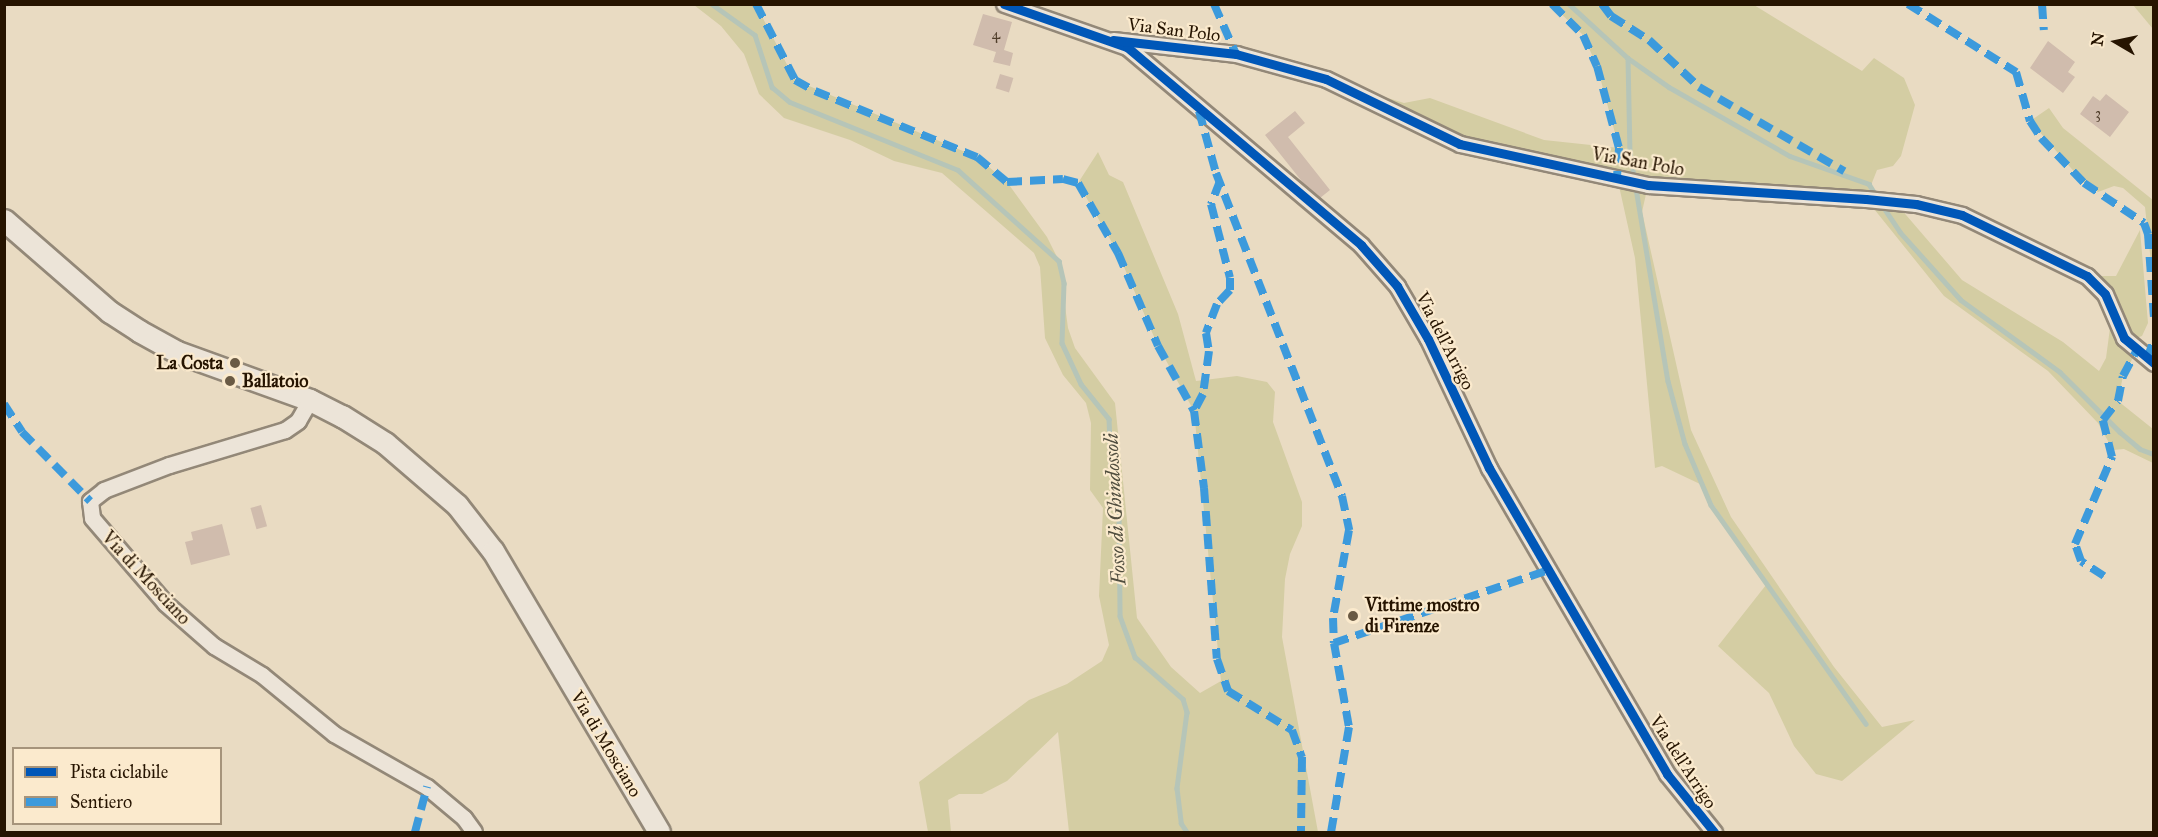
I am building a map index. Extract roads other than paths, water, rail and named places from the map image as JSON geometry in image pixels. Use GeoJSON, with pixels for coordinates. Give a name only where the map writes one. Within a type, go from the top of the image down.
{"type":"FeatureCollection","features":[{"type":"Feature","properties":{"kind":"main road","name":"Via di Mosciano"},"geometry":{"type":"LineString","coordinates":[[4,220],[110,312],[139,332],[177,352],[310,400],[385,443],[456,505],[493,551],[660,832]]}},
{"type":"Feature","properties":{"kind":"street","name":"Via dell'Arrigo"},"geometry":{"type":"LineString","coordinates":[[1004,4],[1113,40],[1361,245],[1397,286],[1428,339],[1489,468],[1667,774],[1714,832]]}},
{"type":"Feature","properties":{"kind":"street","name":"Via San Polo"},"geometry":{"type":"LineString","coordinates":[[1113,40],[1236,54],[1326,79],[1460,144],[1648,185],[1885,200],[1962,215],[2087,276],[2105,294],[2124,338],[2154,363]]}},
{"type":"Feature","properties":{"kind":"street","name":"Via di Mosciano"},"geometry":{"type":"LineString","coordinates":[[310,400],[298,421],[285,430],[169,465],[104,490],[90,501],[92,518],[165,603],[214,646],[262,675],[334,734],[427,787],[464,818],[474,832]]}},
{"type":"Feature","properties":{"kind":"waterway","name":"Fosso di Ghindossoli"},"geometry":{"type":"LineString","coordinates":[[712,4],[755,35],[772,87],[790,102],[958,170],[1059,261],[1064,283],[1062,343],[1081,384],[1109,419],[1111,467],[1119,513],[1120,616],[1135,657],[1183,699],[1187,712],[1177,788],[1181,823],[1187,832]]}},
{"type":"Feature","properties":{"kind":"waterway"},"geometry":{"type":"LineString","coordinates":[[1569,4],[1628,58],[1669,87],[1790,156],[1869,184],[1876,195]]}},
{"type":"Feature","properties":{"kind":"waterway"},"geometry":{"type":"LineString","coordinates":[[1628,58],[1630,152],[1668,381],[1685,444],[1711,505],[1866,724]]}},
{"type":"Feature","properties":{"kind":"waterway"},"geometry":{"type":"LineString","coordinates":[[1880,202],[1900,232],[1961,300],[2060,372],[2120,432],[2140,449],[2154,454]]}},
{"type":"Feature","properties":{"kind":"place","name":"La Costa"},"geometry":{"type":"Point","coordinates":[235,363]}},
{"type":"Feature","properties":{"kind":"place","name":"Ballatoio"},"geometry":{"type":"Point","coordinates":[230,381]}},
{"type":"Feature","properties":{"kind":"place","name":"Vittime mostro di Firenze"},"geometry":{"type":"Point","coordinates":[1353,616]}}]}
